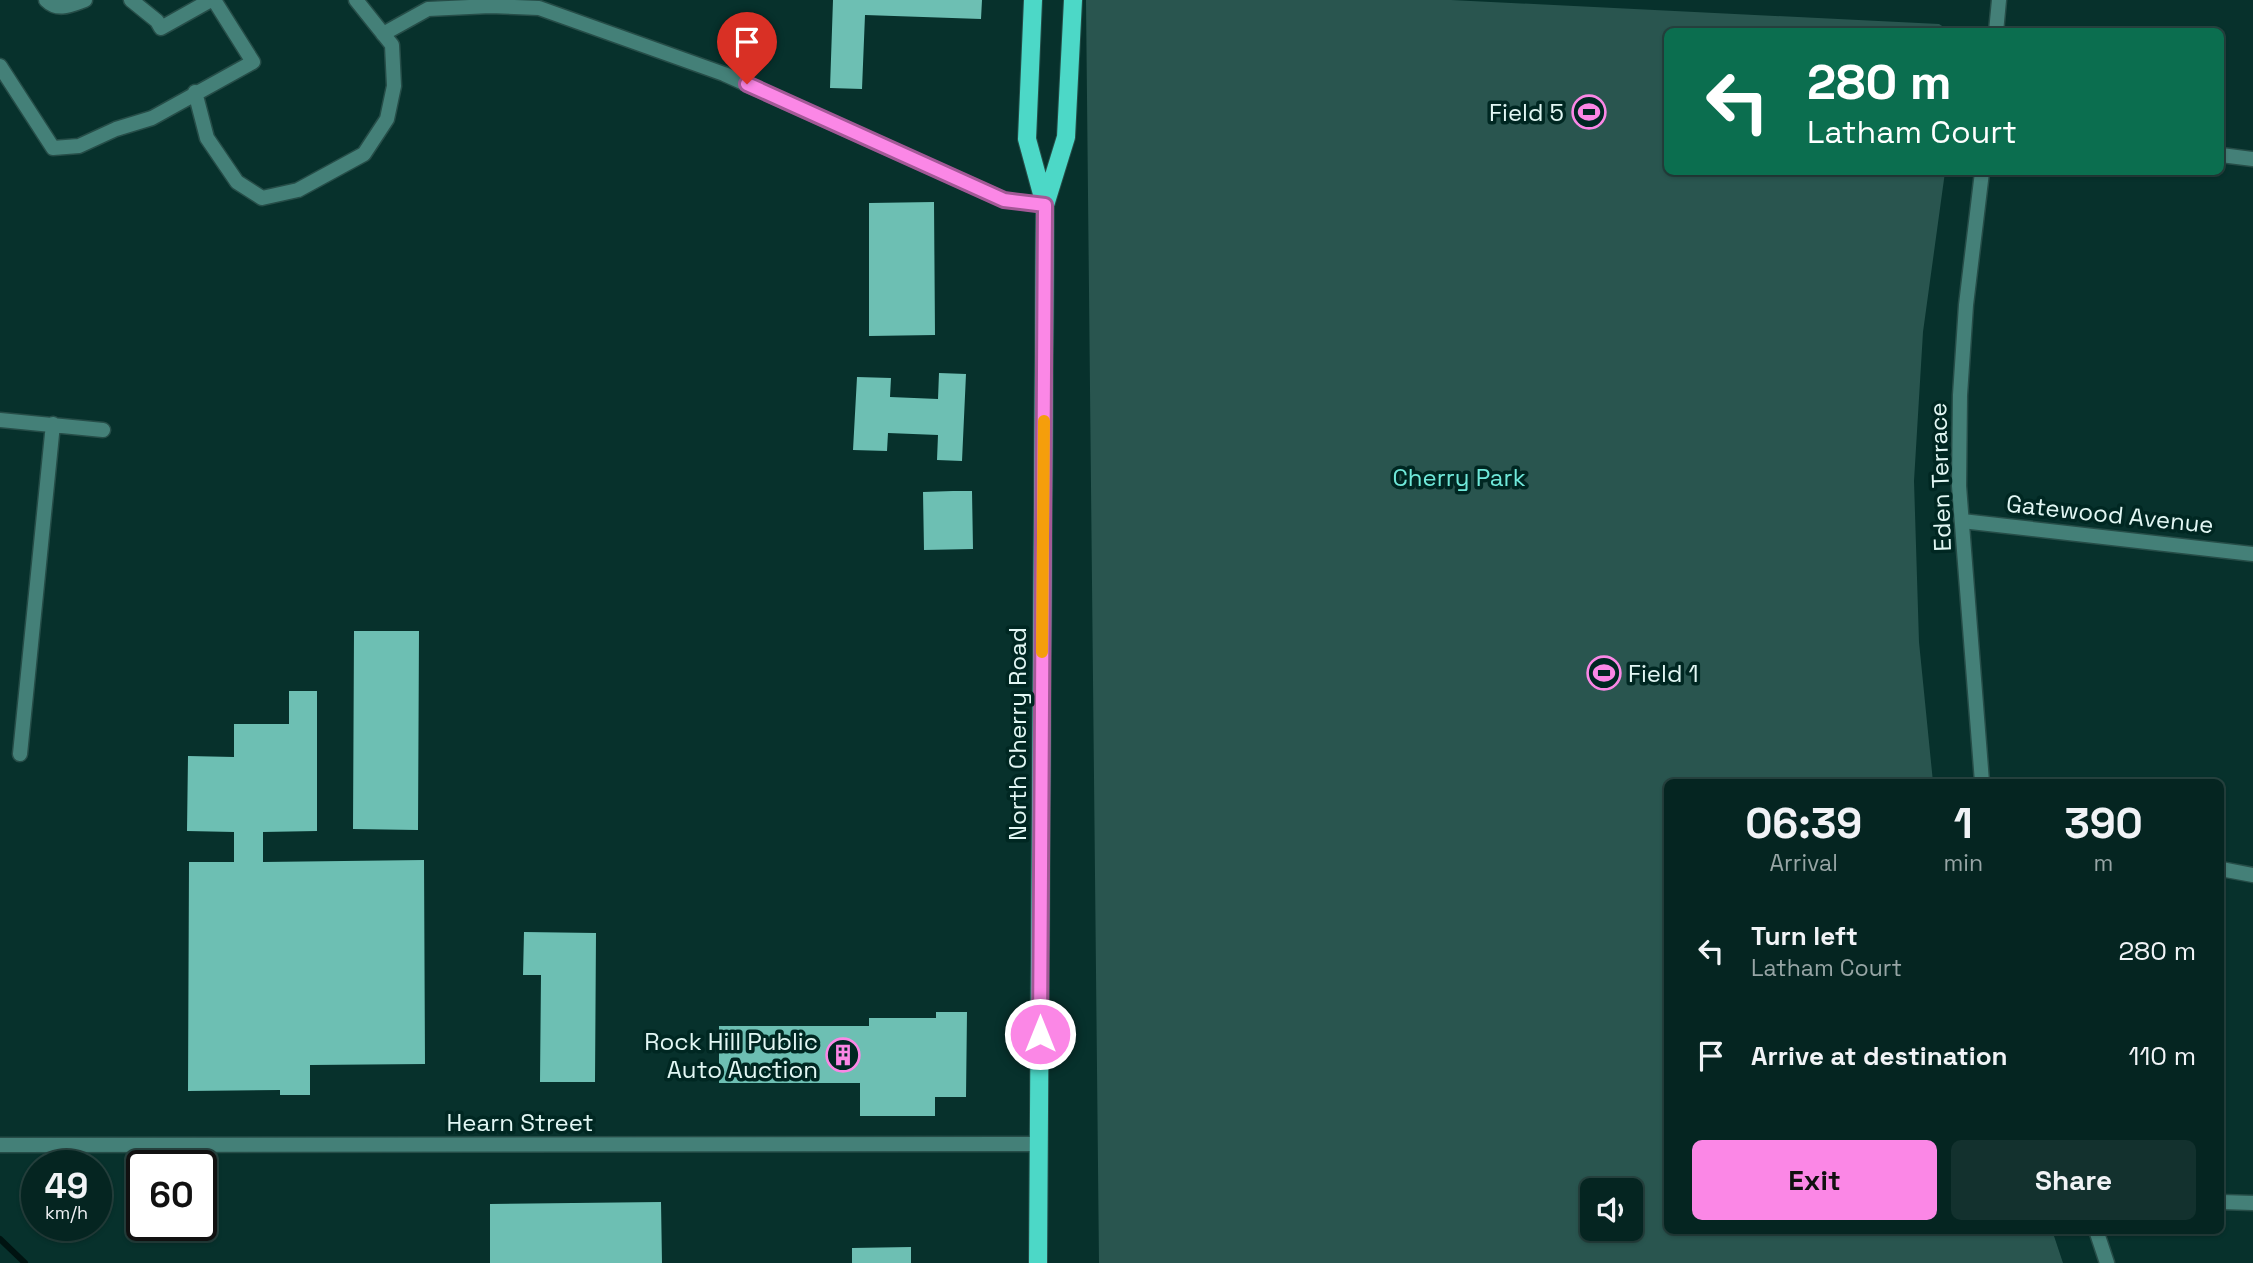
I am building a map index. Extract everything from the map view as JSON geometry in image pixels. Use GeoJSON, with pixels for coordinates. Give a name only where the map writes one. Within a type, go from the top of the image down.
{"type":"FeatureCollection","features":[{"type":"Feature","properties":{"kind":"main road","name":"North Cherry Road"},"geometry":{"type":"LineString","coordinates":[[1033,0],[1027,139],[1045,205],[1038,1263]]}},
{"type":"Feature","properties":{"kind":"main road","name":"North Cherry Road"},"geometry":{"type":"LineString","coordinates":[[1045,205],[1066,137],[1073,0]]}},
{"type":"Feature","properties":{"kind":"street"},"geometry":{"type":"LineString","coordinates":[[46,0],[62,8],[85,0]]}},
{"type":"Feature","properties":{"kind":"street"},"geometry":{"type":"LineString","coordinates":[[0,66],[53,148],[79,146],[116,129],[152,118],[253,62],[213,0],[161,27],[131,0]]}},
{"type":"Feature","properties":{"kind":"street"},"geometry":{"type":"LineString","coordinates":[[195,92],[207,138],[237,182],[262,198],[298,190],[364,154],[387,119],[394,86],[392,45],[356,0]]}},
{"type":"Feature","properties":{"kind":"street"},"geometry":{"type":"LineString","coordinates":[[1996,28],[1998,0]]}},
{"type":"Feature","properties":{"kind":"street"},"geometry":{"type":"LineString","coordinates":[[383,34],[428,9],[490,6],[540,8],[724,74],[1004,200],[1045,205]]}},
{"type":"Feature","properties":{"kind":"street"},"geometry":{"type":"LineString","coordinates":[[2224,155],[2253,159]]}},
{"type":"Feature","properties":{"kind":"street","name":"Eden Terrace"},"geometry":{"type":"LineString","coordinates":[[1982,175],[1966,305],[1960,396],[1959,486],[1982,779]]}},
{"type":"Feature","properties":{"kind":"street"},"geometry":{"type":"LineString","coordinates":[[0,420],[103,430]]}},
{"type":"Feature","properties":{"kind":"street"},"geometry":{"type":"LineString","coordinates":[[20,754],[52,424]]}},
{"type":"Feature","properties":{"kind":"street","name":"Gatewood Avenue"},"geometry":{"type":"LineString","coordinates":[[1962,521],[2253,554]]}},
{"type":"Feature","properties":{"kind":"street"},"geometry":{"type":"LineString","coordinates":[[2224,870],[2253,875]]}},
{"type":"Feature","properties":{"kind":"street","name":"Hearn Street"},"geometry":{"type":"LineString","coordinates":[[0,1145],[1039,1144]]}},
{"type":"Feature","properties":{"kind":"street"},"geometry":{"type":"LineString","coordinates":[[2224,1202],[2253,1203]]}},
{"type":"Feature","properties":{"kind":"street"},"geometry":{"type":"LineString","coordinates":[[2097,1234],[2107,1263]]}},
{"type":"Feature","properties":{"kind":"green space","name":"Cherry Park"},"geometry":{"type":"Polygon","coordinates":[[[1086,0],[1451,0],[1939,24],[1945,28],[1664,28],[1664,175],[1945,175],[1923,332],[1914,481],[1919,642],[1933,779],[1664,779],[1664,1234],[2053,1234],[2063,1263],[1099,1263],[1086,0]]]}},
{"type":"Feature","properties":{"kind":"building"},"geometry":{"type":"Polygon","coordinates":[[[833,0],[982,0],[981,19],[865,15],[862,89],[830,88],[833,0]]]}},
{"type":"Feature","properties":{"kind":"building"},"geometry":{"type":"Polygon","coordinates":[[[934,202],[935,335],[869,336],[869,203],[934,202]]]}},
{"type":"Feature","properties":{"kind":"building"},"geometry":{"type":"Polygon","coordinates":[[[939,373],[966,374],[962,461],[937,460],[938,435],[888,433],[887,451],[853,450],[857,377],[891,378],[890,397],[938,399],[939,373]]]}},
{"type":"Feature","properties":{"kind":"building"},"geometry":{"type":"Polygon","coordinates":[[[972,491],[973,549],[924,550],[923,492],[972,491]]]}},
{"type":"Feature","properties":{"kind":"building"},"geometry":{"type":"Polygon","coordinates":[[[354,631],[419,631],[418,830],[353,829],[354,631]]]}},
{"type":"Feature","properties":{"kind":"building"},"geometry":{"type":"Polygon","coordinates":[[[289,691],[317,691],[317,831],[263,832],[263,862],[424,860],[425,1064],[310,1065],[310,1095],[280,1095],[280,1090],[188,1091],[189,862],[234,862],[234,832],[187,831],[188,756],[234,757],[234,724],[289,724],[289,691]]]}},
{"type":"Feature","properties":{"kind":"building"},"geometry":{"type":"Polygon","coordinates":[[[524,932],[596,933],[595,1082],[540,1082],[541,975],[523,975],[524,932]]]}},
{"type":"Feature","properties":{"kind":"building","name":"Rock Hill Public Auto Auction"},"geometry":{"type":"Polygon","coordinates":[[[936,1012],[967,1012],[966,1097],[935,1097],[935,1116],[860,1116],[860,1083],[719,1083],[719,1026],[869,1026],[869,1018],[936,1018],[936,1012]]]}},
{"type":"Feature","properties":{"kind":"building"},"geometry":{"type":"Polygon","coordinates":[[[661,1202],[662,1263],[490,1263],[490,1204],[661,1202]]]}},
{"type":"Feature","properties":{"kind":"building"},"geometry":{"type":"Polygon","coordinates":[[[911,1247],[911,1263],[852,1263],[852,1248],[911,1247]]]}},
{"type":"Feature","properties":{"kind":"waterway"},"geometry":{"type":"LineString","coordinates":[[0,1239],[25,1263]]}},
{"type":"Feature","properties":{"kind":"slow traffic"},"geometry":{"type":"LineString","coordinates":[[1042,652],[1044,421]]}},
{"type":"Feature","properties":{"kind":"place","name":"Field 5"},"geometry":{"type":"Point","coordinates":[1589,112]}},
{"type":"Feature","properties":{"kind":"place","name":"Field 1"},"geometry":{"type":"Point","coordinates":[1604,673]}},
{"type":"Feature","properties":{"kind":"place","name":"Rock Hill Public Auto Auction"},"geometry":{"type":"Point","coordinates":[843,1055]}},
{"type":"Feature","properties":{"kind":"route"},"geometry":{"type":"LineString","coordinates":[[747,84],[1004,200],[1045,205],[1040,1034]]}}]}
